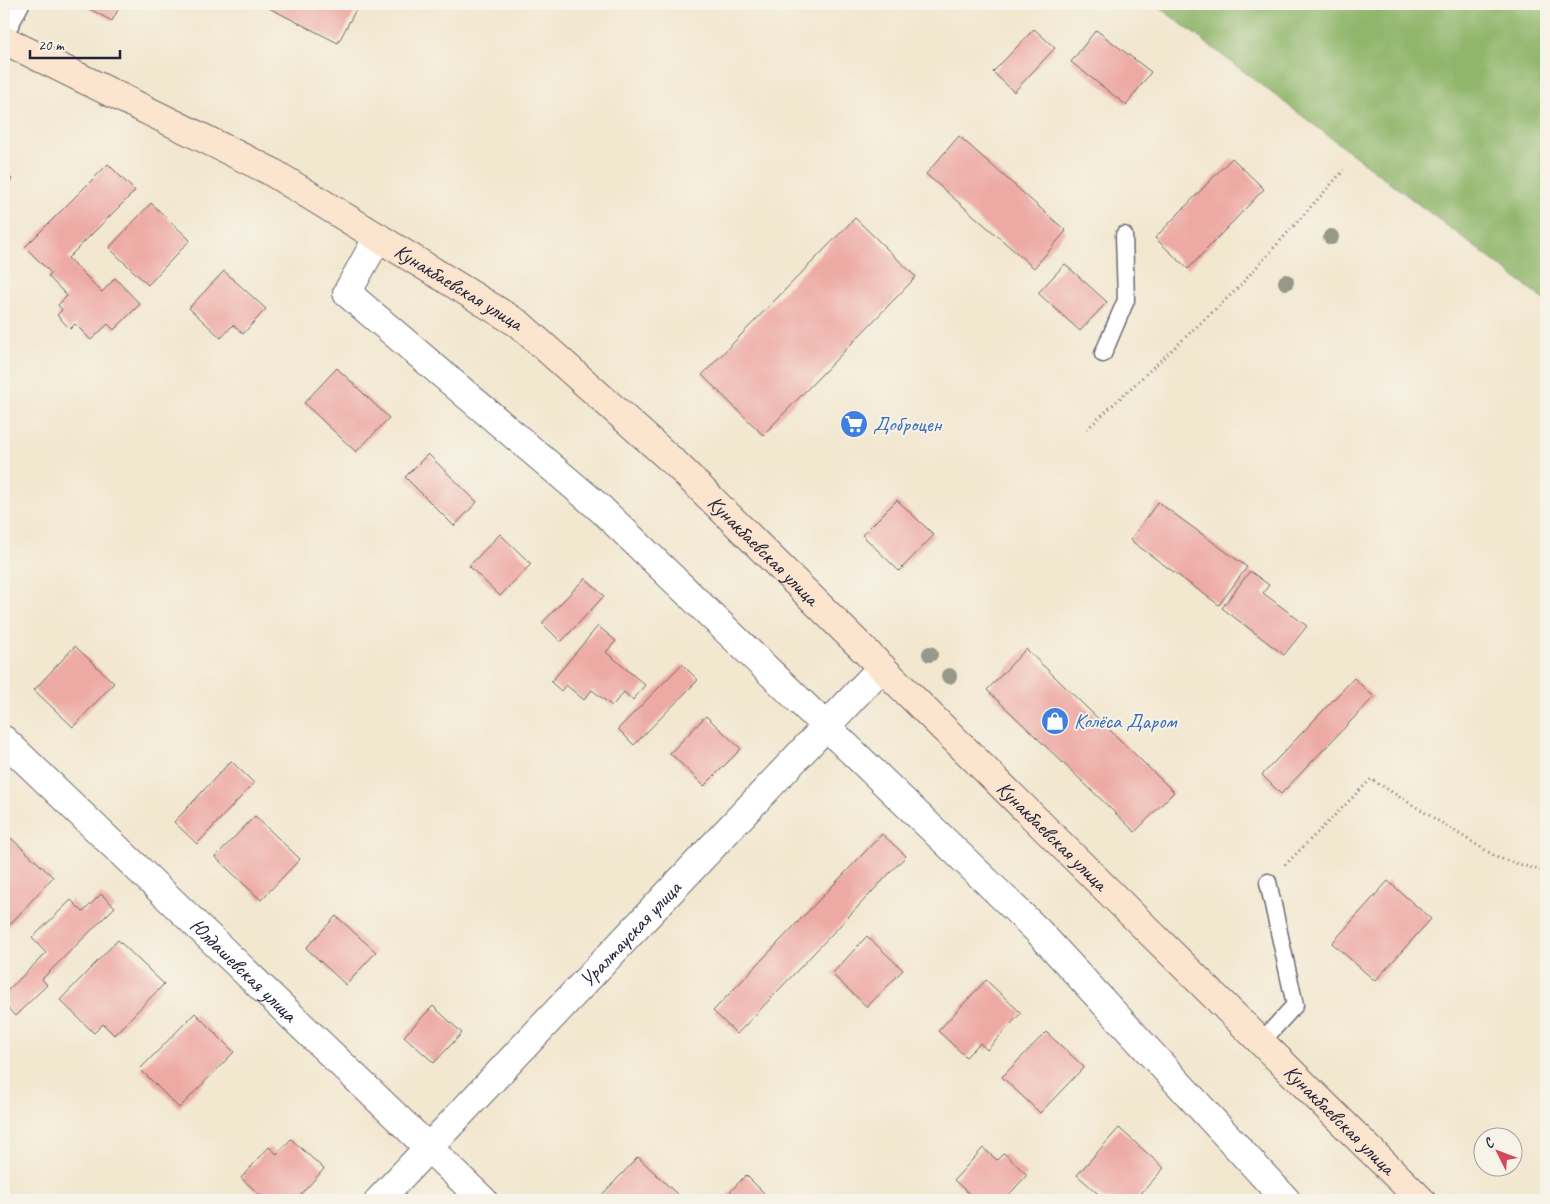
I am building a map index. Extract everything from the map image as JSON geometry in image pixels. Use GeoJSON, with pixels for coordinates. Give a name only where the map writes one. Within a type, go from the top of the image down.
{"type":"FeatureCollection","features":[{"type":"Feature","properties":{"kind":"main road","name":"Кунакбаевская улица"},"geometry":{"type":"LineString","coordinates":[[4,39],[270,171],[519,324],[678,466],[1421,1200]]}},
{"type":"Feature","properties":{"kind":"street"},"geometry":{"type":"LineString","coordinates":[[378,237],[347,293],[602,510],[825,728],[1038,931],[1286,1200]]}},
{"type":"Feature","properties":{"kind":"street","name":"Уралтауская улица"},"geometry":{"type":"LineString","coordinates":[[379,1200],[882,667]]}},
{"type":"Feature","properties":{"kind":"street","name":"Юлдашевская улица"},"geometry":{"type":"LineString","coordinates":[[4,740],[483,1200]]}},
{"type":"Feature","properties":{"kind":"lane"},"geometry":{"type":"LineString","coordinates":[[4,39],[21,4]]}},
{"type":"Feature","properties":{"kind":"lane"},"geometry":{"type":"LineString","coordinates":[[1103,354],[1126,300],[1124,235]]}},
{"type":"Feature","properties":{"kind":"lane"},"geometry":{"type":"LineString","coordinates":[[1261,1042],[1295,1005],[1268,882]]}},
{"type":"Feature","properties":{"kind":"path"},"geometry":{"type":"LineString","coordinates":[[1087,429],[1236,290],[1344,170]]}},
{"type":"Feature","properties":{"kind":"path"},"geometry":{"type":"LineString","coordinates":[[1268,882],[1371,778],[1498,858],[1546,872]]}},
{"type":"Feature","properties":{"kind":"green space"},"geometry":{"type":"Polygon","coordinates":[[[1155,4],[1546,4],[1546,301],[1155,4]]]}},
{"type":"Feature","properties":{"kind":"building"},"geometry":{"type":"Polygon","coordinates":[[[80,4],[121,4],[112,21],[80,4]]]}},
{"type":"Feature","properties":{"kind":"building"},"geometry":{"type":"Polygon","coordinates":[[[261,4],[359,4],[338,43],[261,4]]]}},
{"type":"Feature","properties":{"kind":"building"},"geometry":{"type":"Polygon","coordinates":[[[1034,29],[1055,48],[1014,92],[993,72],[1034,29]]]}},
{"type":"Feature","properties":{"kind":"building"},"geometry":{"type":"Polygon","coordinates":[[[1096,30],[1151,72],[1126,105],[1071,62],[1096,30]]]}},
{"type":"Feature","properties":{"kind":"building"},"geometry":{"type":"Polygon","coordinates":[[[959,136],[1066,231],[1034,268],[926,174],[959,136]]]}},
{"type":"Feature","properties":{"kind":"building"},"geometry":{"type":"Polygon","coordinates":[[[1232,158],[1264,189],[1188,269],[1155,238],[1232,158]]]}},
{"type":"Feature","properties":{"kind":"building"},"geometry":{"type":"Polygon","coordinates":[[[108,164],[135,191],[68,258],[102,292],[115,278],[140,304],[114,330],[108,324],[91,340],[75,324],[70,329],[57,315],[62,310],[58,305],[67,296],[48,276],[51,273],[25,247],[108,164]]]}},
{"type":"Feature","properties":{"kind":"building"},"geometry":{"type":"Polygon","coordinates":[[[4,173],[12,179],[4,189],[4,173]]]}},
{"type":"Feature","properties":{"kind":"building"},"geometry":{"type":"Polygon","coordinates":[[[151,203],[190,240],[148,285],[109,248],[151,203]]]}},
{"type":"Feature","properties":{"kind":"building"},"geometry":{"type":"Polygon","coordinates":[[[855,218],[916,277],[763,435],[702,375],[855,218]]]}},
{"type":"Feature","properties":{"kind":"building"},"geometry":{"type":"Polygon","coordinates":[[[1065,264],[1107,302],[1080,331],[1038,293],[1065,264]]]}},
{"type":"Feature","properties":{"kind":"building"},"geometry":{"type":"Polygon","coordinates":[[[224,271],[266,309],[243,334],[233,325],[221,338],[189,308],[224,271]]]}},
{"type":"Feature","properties":{"kind":"building"},"geometry":{"type":"Polygon","coordinates":[[[337,368],[389,418],[356,452],[304,403],[337,368]]]}},
{"type":"Feature","properties":{"kind":"building"},"geometry":{"type":"Polygon","coordinates":[[[428,454],[477,502],[454,526],[405,477],[428,454]]]}},
{"type":"Feature","properties":{"kind":"building"},"geometry":{"type":"Polygon","coordinates":[[[897,500],[934,535],[899,571],[862,535],[897,500]]]}},
{"type":"Feature","properties":{"kind":"building"},"geometry":{"type":"Polygon","coordinates":[[[1158,502],[1247,567],[1219,605],[1130,540],[1158,502]]]}},
{"type":"Feature","properties":{"kind":"building"},"geometry":{"type":"Polygon","coordinates":[[[500,534],[531,564],[500,596],[469,566],[500,534]]]}},
{"type":"Feature","properties":{"kind":"building"},"geometry":{"type":"Polygon","coordinates":[[[1250,571],[1269,585],[1263,593],[1307,626],[1284,655],[1222,608],[1250,571]]]}},
{"type":"Feature","properties":{"kind":"building"},"geometry":{"type":"Polygon","coordinates":[[[585,578],[604,596],[561,642],[542,623],[585,578]]]}},
{"type":"Feature","properties":{"kind":"building"},"geometry":{"type":"Polygon","coordinates":[[[598,626],[616,641],[606,652],[645,685],[633,700],[624,692],[612,706],[592,690],[584,700],[566,685],[561,691],[551,682],[598,626]]]}},
{"type":"Feature","properties":{"kind":"building"},"geometry":{"type":"Polygon","coordinates":[[[75,646],[114,683],[73,727],[34,690],[75,646]]]}},
{"type":"Feature","properties":{"kind":"building"},"geometry":{"type":"Polygon","coordinates":[[[1026,649],[1174,792],[1135,832],[987,690],[1026,649]]]}},
{"type":"Feature","properties":{"kind":"building"},"geometry":{"type":"Polygon","coordinates":[[[682,664],[698,680],[634,745],[618,729],[682,664]]]}},
{"type":"Feature","properties":{"kind":"building"},"geometry":{"type":"Polygon","coordinates":[[[1354,678],[1374,697],[1281,794],[1262,775],[1354,678]]]}},
{"type":"Feature","properties":{"kind":"building"},"geometry":{"type":"Polygon","coordinates":[[[706,716],[741,749],[704,786],[670,753],[706,716]]]}},
{"type":"Feature","properties":{"kind":"building"},"geometry":{"type":"Polygon","coordinates":[[[231,761],[254,783],[197,844],[174,822],[231,761]]]}},
{"type":"Feature","properties":{"kind":"building"},"geometry":{"type":"Polygon","coordinates":[[[255,816],[300,859],[261,900],[215,857],[255,816]]]}},
{"type":"Feature","properties":{"kind":"building"},"geometry":{"type":"Polygon","coordinates":[[[882,834],[906,856],[737,1034],[713,1011],[882,834]]]}},
{"type":"Feature","properties":{"kind":"building"},"geometry":{"type":"Polygon","coordinates":[[[10,837],[53,877],[5,930],[4,843],[10,837]]]}},
{"type":"Feature","properties":{"kind":"building"},"geometry":{"type":"Polygon","coordinates":[[[1388,881],[1431,919],[1375,981],[1332,943],[1388,881]]]}},
{"type":"Feature","properties":{"kind":"building"},"geometry":{"type":"Polygon","coordinates":[[[101,894],[115,907],[42,979],[47,985],[15,1016],[4,1004],[4,994],[46,953],[32,938],[71,900],[83,912],[101,894]]]}},
{"type":"Feature","properties":{"kind":"building"},"geometry":{"type":"Polygon","coordinates":[[[336,916],[376,952],[346,985],[306,948],[336,916]]]}},
{"type":"Feature","properties":{"kind":"building"},"geometry":{"type":"Polygon","coordinates":[[[867,936],[903,970],[867,1007],[832,974],[867,936]]]}},
{"type":"Feature","properties":{"kind":"building"},"geometry":{"type":"Polygon","coordinates":[[[118,940],[164,984],[114,1035],[103,1024],[94,1033],[60,1000],[118,940]]]}},
{"type":"Feature","properties":{"kind":"building"},"geometry":{"type":"Polygon","coordinates":[[[986,980],[1021,1013],[987,1050],[980,1043],[966,1057],[938,1031],[986,980]]]}},
{"type":"Feature","properties":{"kind":"building"},"geometry":{"type":"Polygon","coordinates":[[[433,1006],[462,1033],[434,1063],[404,1036],[433,1006]]]}},
{"type":"Feature","properties":{"kind":"building"},"geometry":{"type":"Polygon","coordinates":[[[195,1013],[234,1052],[179,1108],[140,1069],[195,1013]]]}},
{"type":"Feature","properties":{"kind":"building"},"geometry":{"type":"Polygon","coordinates":[[[1046,1032],[1084,1067],[1040,1113],[1002,1077],[1046,1032]]]}},
{"type":"Feature","properties":{"kind":"building"},"geometry":{"type":"Polygon","coordinates":[[[1119,1128],[1164,1168],[1135,1200],[1105,1200],[1077,1175],[1119,1128]]]}},
{"type":"Feature","properties":{"kind":"building"},"geometry":{"type":"Polygon","coordinates":[[[291,1139],[324,1169],[296,1200],[266,1200],[241,1178],[269,1147],[277,1154],[291,1139]]]}},
{"type":"Feature","properties":{"kind":"building"},"geometry":{"type":"Polygon","coordinates":[[[983,1148],[997,1160],[1004,1153],[1027,1175],[1004,1200],[976,1200],[954,1180],[983,1148]]]}},
{"type":"Feature","properties":{"kind":"building"},"geometry":{"type":"Polygon","coordinates":[[[638,1157],[678,1195],[672,1200],[597,1200],[638,1157]]]}},
{"type":"Feature","properties":{"kind":"building"},"geometry":{"type":"Polygon","coordinates":[[[746,1175],[770,1199],[769,1200],[723,1199],[746,1175]]]}},
{"type":"Feature","properties":{"kind":"place","name":"Доброцен"},"geometry":{"type":"Point","coordinates":[854,424]}},
{"type":"Feature","properties":{"kind":"place","name":"Колёса Даром"},"geometry":{"type":"Point","coordinates":[1055,721]}}]}
